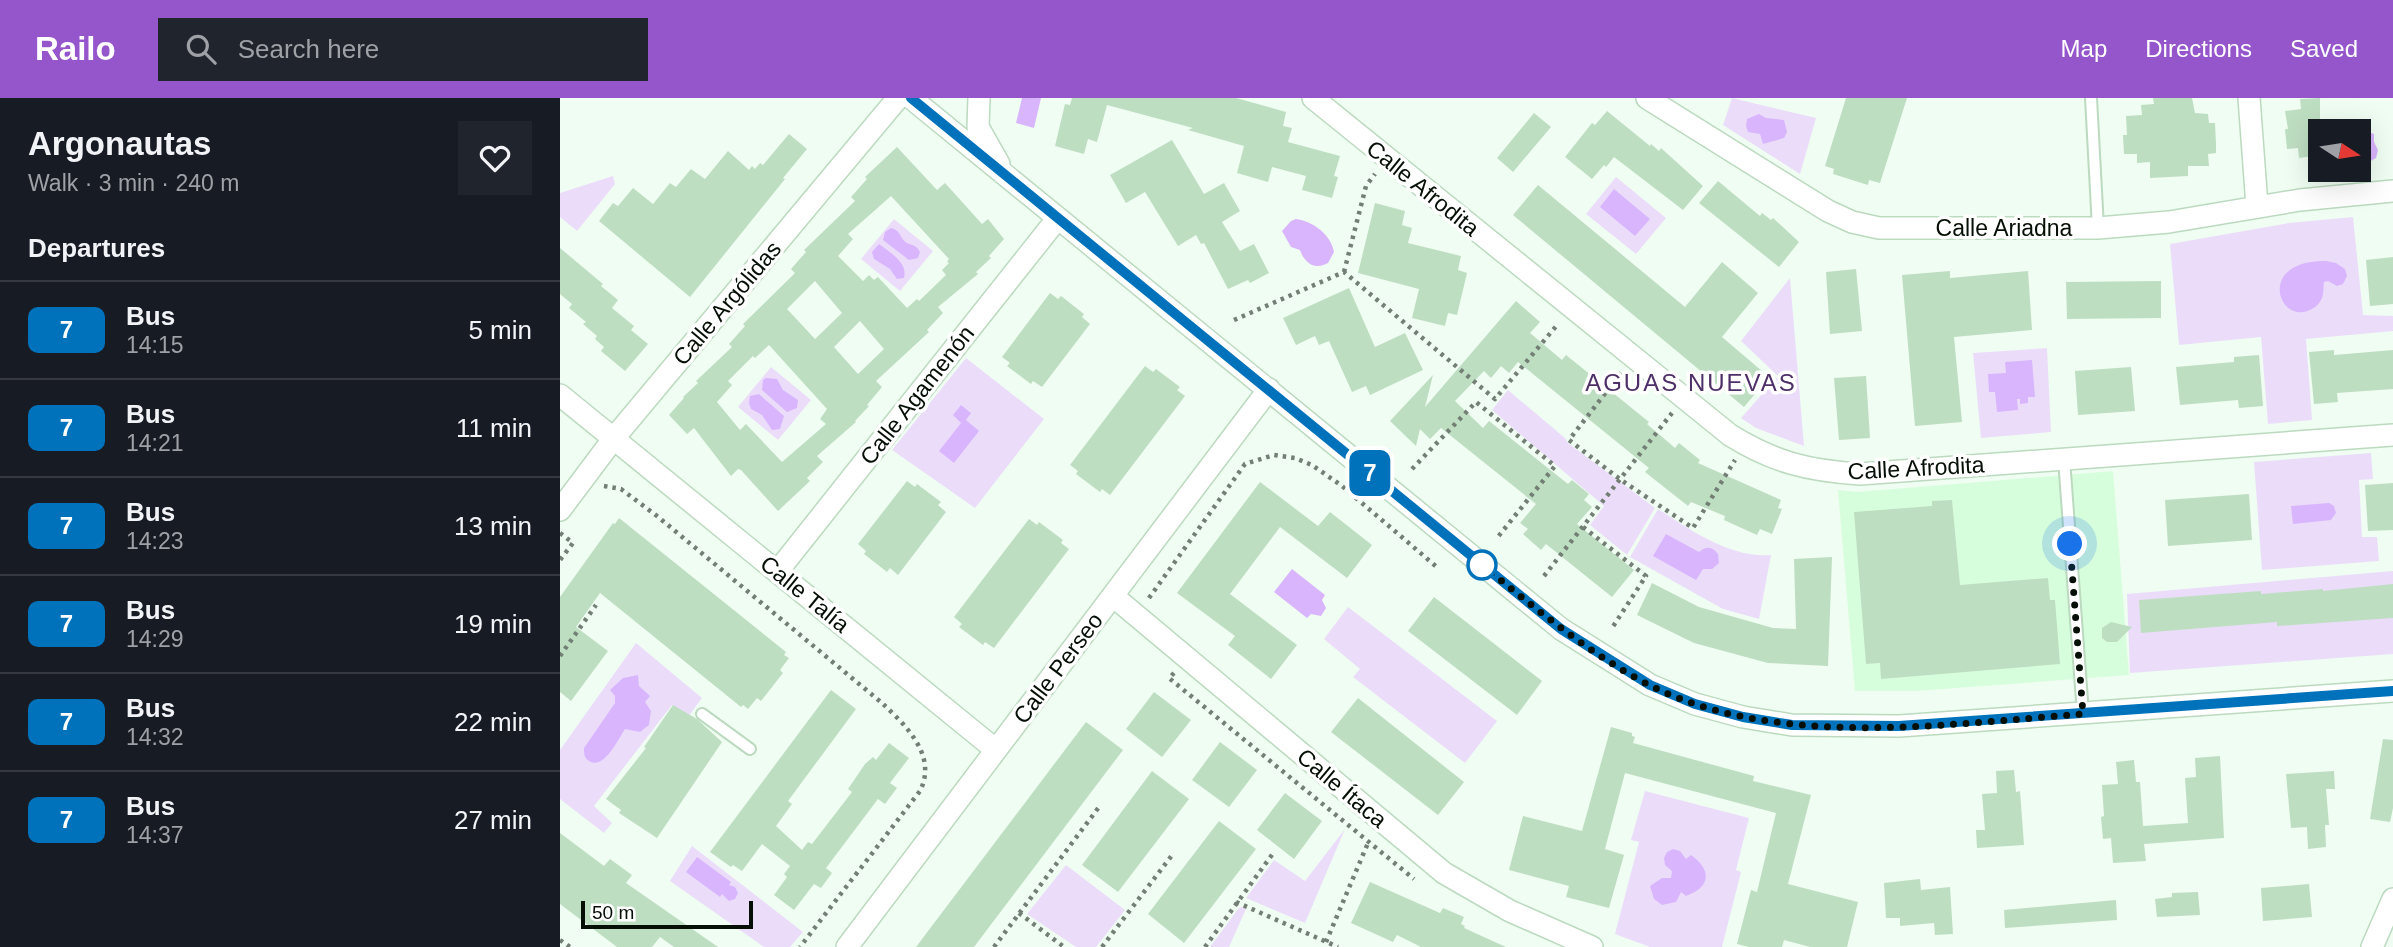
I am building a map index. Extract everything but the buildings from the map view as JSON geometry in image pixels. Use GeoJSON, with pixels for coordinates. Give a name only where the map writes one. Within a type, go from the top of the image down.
{"type":"FeatureCollection","features":[{"type":"Feature","properties":{"kind":"street","name":"Calle Argólidas"},"geometry":{"type":"LineString","coordinates":[[560,510],[614,438],[898,98]]}},
{"type":"Feature","properties":{"kind":"street"},"geometry":{"type":"LineString","coordinates":[[911,98],[1561,629],[1650,685],[1695,704],[1743,717],[1792,725],[1899,726],[2393,691]]}},
{"type":"Feature","properties":{"kind":"street"},"geometry":{"type":"LineString","coordinates":[[979,98],[978,127],[1005,174]]}},
{"type":"Feature","properties":{"kind":"street","name":"Calle Afrodita"},"geometry":{"type":"LineString","coordinates":[[1314,98],[1730,435],[1770,457],[1815,470],[1860,474],[2393,435]]}},
{"type":"Feature","properties":{"kind":"street","name":"Calle Ariadna"},"geometry":{"type":"LineString","coordinates":[[1647,98],[1828,211],[1864,226],[2098,228],[2169,222],[2258,206],[2393,191]]}},
{"type":"Feature","properties":{"kind":"street"},"geometry":{"type":"LineString","coordinates":[[2249,98],[2258,206]]}},
{"type":"Feature","properties":{"kind":"street","name":"Calle Agamenón"},"geometry":{"type":"LineString","coordinates":[[777,572],[1057,219]]}},
{"type":"Feature","properties":{"kind":"street","name":"Calle Perseo"},"geometry":{"type":"LineString","coordinates":[[847,947],[1269,389]]}},
{"type":"Feature","properties":{"kind":"street","name":"Calle Talía"},"geometry":{"type":"LineString","coordinates":[[560,394],[996,750]]}},
{"type":"Feature","properties":{"kind":"street","name":"Calle Ítaca"},"geometry":{"type":"LineString","coordinates":[[1112,596],[1444,873],[1510,911],[1592,947]]}},
{"type":"Feature","properties":{"kind":"street"},"geometry":{"type":"LineString","coordinates":[[2372,947],[2393,899]]}},
{"type":"Feature","properties":{"kind":"lane"},"geometry":{"type":"LineString","coordinates":[[2091,98],[2098,228]]}},
{"type":"Feature","properties":{"kind":"lane"},"geometry":{"type":"LineString","coordinates":[[2064,459],[2083,714]]}},
{"type":"Feature","properties":{"kind":"lane"},"geometry":{"type":"LineString","coordinates":[[702,714],[750,749]]}},
{"type":"Feature","properties":{"kind":"path"},"geometry":{"type":"LineString","coordinates":[[1344,272],[1366,186],[1379,169]]}},
{"type":"Feature","properties":{"kind":"path"},"geometry":{"type":"LineString","coordinates":[[1344,272],[1495,399],[1563,318]]}},
{"type":"Feature","properties":{"kind":"path"},"geometry":{"type":"LineString","coordinates":[[1234,320],[1344,272]]}},
{"type":"Feature","properties":{"kind":"path"},"geometry":{"type":"LineString","coordinates":[[1625,368],[1569,440],[1621,480],[1693,528],[1737,456]]}},
{"type":"Feature","properties":{"kind":"path"},"geometry":{"type":"LineString","coordinates":[[1412,469],[1476,402],[1555,466],[1497,538]]}},
{"type":"Feature","properties":{"kind":"path"},"geometry":{"type":"LineString","coordinates":[[1544,576],[1675,410]]}},
{"type":"Feature","properties":{"kind":"path"},"geometry":{"type":"LineString","coordinates":[[1146,602],[1245,464],[1274,455],[1295,458],[1312,465],[1342,486],[1438,568]]}},
{"type":"Feature","properties":{"kind":"path"},"geometry":{"type":"LineString","coordinates":[[594,488],[611,486],[638,500],[882,703],[909,729],[918,744],[925,767],[920,791],[800,947]]}},
{"type":"Feature","properties":{"kind":"path"},"geometry":{"type":"LineString","coordinates":[[1583,527],[1646,576],[1612,628]]}},
{"type":"Feature","properties":{"kind":"path"},"geometry":{"type":"LineString","coordinates":[[560,533],[573,543],[560,560]]}},
{"type":"Feature","properties":{"kind":"path"},"geometry":{"type":"LineString","coordinates":[[560,656],[596,605]]}},
{"type":"Feature","properties":{"kind":"path"},"geometry":{"type":"LineString","coordinates":[[994,947],[1099,807]]}},
{"type":"Feature","properties":{"kind":"path"},"geometry":{"type":"LineString","coordinates":[[1326,942],[1368,842]]}},
{"type":"Feature","properties":{"kind":"path"},"geometry":{"type":"LineString","coordinates":[[1205,947],[1274,852]]}},
{"type":"Feature","properties":{"kind":"path"},"geometry":{"type":"LineString","coordinates":[[1102,947],[1173,854]]}},
{"type":"Feature","properties":{"kind":"path"},"geometry":{"type":"LineString","coordinates":[[1236,902],[1338,947]]}},
{"type":"Feature","properties":{"kind":"path"},"geometry":{"type":"LineString","coordinates":[[1019,913],[1063,947]]}},
{"type":"Feature","properties":{"kind":"path"},"geometry":{"type":"LineString","coordinates":[[560,940],[570,947]]}},
{"type":"Feature","properties":{"kind":"shaded area"},"geometry":{"type":"Polygon","coordinates":[[[1022,98],[1041,98],[1034,128],[1016,123],[1022,98]]]}},
{"type":"Feature","properties":{"kind":"shaded area"},"geometry":{"type":"Polygon","coordinates":[[[1732,98],[1816,118],[1800,174],[1723,125],[1732,98]]]}},
{"type":"Feature","properties":{"kind":"shaded area"},"geometry":{"type":"Polygon","coordinates":[[[1759,114],[1766,118],[1784,120],[1787,132],[1784,138],[1763,144],[1760,134],[1748,132],[1747,119],[1759,114]]]}},
{"type":"Feature","properties":{"kind":"shaded area"},"geometry":{"type":"Polygon","coordinates":[[[2371,133],[2374,134],[2378,150],[2376,158],[2371,161],[2371,133]]]}},
{"type":"Feature","properties":{"kind":"shaded area"},"geometry":{"type":"Polygon","coordinates":[[[613,176],[615,184],[577,231],[560,217],[560,193],[613,176]]]}},
{"type":"Feature","properties":{"kind":"shaded area"},"geometry":{"type":"Polygon","coordinates":[[[1616,177],[1666,218],[1636,254],[1586,214],[1616,177]]]}},
{"type":"Feature","properties":{"kind":"shaded area"},"geometry":{"type":"Polygon","coordinates":[[[1614,189],[1650,219],[1635,236],[1600,207],[1614,189]]]}},
{"type":"Feature","properties":{"kind":"shaded area"},"geometry":{"type":"Polygon","coordinates":[[[2353,217],[2363,315],[2393,316],[2393,331],[2306,339],[2312,420],[2268,424],[2261,337],[2179,345],[2170,244],[2289,223],[2353,217]]]}},
{"type":"Feature","properties":{"kind":"shaded area"},"geometry":{"type":"Polygon","coordinates":[[[894,219],[933,251],[900,291],[861,259],[894,219]]]}},
{"type":"Feature","properties":{"kind":"shaded area"},"geometry":{"type":"Polygon","coordinates":[[[1296,219],[1308,222],[1325,234],[1334,252],[1328,263],[1315,266],[1305,259],[1300,250],[1291,247],[1282,231],[1296,219]]]}},
{"type":"Feature","properties":{"kind":"shaded area"},"geometry":{"type":"Polygon","coordinates":[[[891,228],[897,230],[907,243],[917,248],[920,252],[918,258],[909,260],[883,240],[885,232],[891,228]]]}},
{"type":"Feature","properties":{"kind":"shaded area"},"geometry":{"type":"Polygon","coordinates":[[[879,244],[901,263],[905,272],[904,278],[897,279],[890,269],[874,259],[872,252],[879,244]]]}},
{"type":"Feature","properties":{"kind":"shaded area"},"geometry":{"type":"Polygon","coordinates":[[[2326,261],[2345,269],[2347,276],[2343,284],[2337,286],[2328,281],[2324,282],[2321,300],[2315,307],[2299,312],[2289,309],[2280,291],[2282,280],[2289,270],[2304,263],[2326,261]]]}},
{"type":"Feature","properties":{"kind":"shaded area"},"geometry":{"type":"Polygon","coordinates":[[[1790,278],[1804,446],[1756,428],[1741,418],[1778,376],[1741,341],[1790,278]]]}},
{"type":"Feature","properties":{"kind":"shaded area"},"geometry":{"type":"Polygon","coordinates":[[[2047,348],[2051,432],[1981,438],[1973,353],[2047,348]]]}},
{"type":"Feature","properties":{"kind":"shaded area"},"geometry":{"type":"Polygon","coordinates":[[[966,358],[1044,419],[975,508],[892,450],[966,358]]]}},
{"type":"Feature","properties":{"kind":"shaded area"},"geometry":{"type":"Polygon","coordinates":[[[2032,360],[2035,397],[2028,397],[2028,403],[2020,404],[2020,399],[2017,399],[2018,410],[1997,412],[1995,392],[1989,392],[1988,374],[2006,373],[2005,362],[2032,360]]]}},
{"type":"Feature","properties":{"kind":"shaded area"},"geometry":{"type":"Polygon","coordinates":[[[771,367],[811,400],[778,440],[738,407],[771,367]]]}},
{"type":"Feature","properties":{"kind":"shaded area"},"geometry":{"type":"Polygon","coordinates":[[[777,379],[783,390],[798,400],[797,408],[787,412],[762,390],[763,380],[777,379]]]}},
{"type":"Feature","properties":{"kind":"shaded area"},"geometry":{"type":"Polygon","coordinates":[[[1508,390],[1568,443],[1655,508],[1627,555],[1590,525],[1604,506],[1492,410],[1508,390]]]}},
{"type":"Feature","properties":{"kind":"shaded area"},"geometry":{"type":"Polygon","coordinates":[[[759,394],[784,416],[780,429],[772,430],[762,415],[751,409],[750,396],[759,394]]]}},
{"type":"Feature","properties":{"kind":"shaded area"},"geometry":{"type":"Polygon","coordinates":[[[961,405],[971,413],[966,420],[979,431],[954,463],[939,451],[961,423],[953,415],[961,405]]]}},
{"type":"Feature","properties":{"kind":"shaded area"},"geometry":{"type":"Polygon","coordinates":[[[2371,453],[2373,479],[2359,480],[2362,537],[2377,537],[2379,561],[2262,570],[2254,462],[2371,453]]]}},
{"type":"Feature","properties":{"kind":"shaded area"},"geometry":{"type":"Polygon","coordinates":[[[2113,471],[2129,675],[1916,691],[1855,691],[1838,490],[1857,492],[2113,471]]]}},
{"type":"Feature","properties":{"kind":"shaded area"},"geometry":{"type":"Polygon","coordinates":[[[2329,503],[2334,506],[2336,513],[2331,520],[2293,524],[2291,506],[2329,503]]]}},
{"type":"Feature","properties":{"kind":"shaded area"},"geometry":{"type":"Polygon","coordinates":[[[1658,509],[1697,534],[1725,547],[1755,555],[1771,555],[1759,619],[1723,609],[1630,557],[1658,509]]]}},
{"type":"Feature","properties":{"kind":"shaded area"},"geometry":{"type":"Polygon","coordinates":[[[1666,534],[1699,552],[1707,548],[1713,549],[1718,554],[1719,563],[1712,569],[1703,569],[1696,580],[1653,556],[1666,534]]]}},
{"type":"Feature","properties":{"kind":"shaded area"},"geometry":{"type":"Polygon","coordinates":[[[1292,569],[1325,595],[1322,600],[1326,608],[1321,616],[1311,614],[1307,618],[1274,592],[1292,569]]]}},
{"type":"Feature","properties":{"kind":"shaded area"},"geometry":{"type":"Polygon","coordinates":[[[2393,571],[2393,654],[2130,673],[2127,594],[2393,571]]]}},
{"type":"Feature","properties":{"kind":"shaded area"},"geometry":{"type":"Polygon","coordinates":[[[1348,607],[1497,721],[1465,763],[1353,677],[1360,669],[1324,639],[1348,607]]]}},
{"type":"Feature","properties":{"kind":"shaded area"},"geometry":{"type":"Polygon","coordinates":[[[636,643],[702,698],[688,717],[672,705],[594,806],[612,823],[604,833],[560,799],[560,750],[636,643]]]}},
{"type":"Feature","properties":{"kind":"shaded area"},"geometry":{"type":"Polygon","coordinates":[[[638,675],[639,686],[650,696],[645,702],[651,711],[649,725],[640,732],[625,729],[606,757],[596,763],[589,761],[584,748],[615,703],[615,696],[610,690],[623,678],[638,675]]]}},
{"type":"Feature","properties":{"kind":"shaded area"},"geometry":{"type":"Polygon","coordinates":[[[1645,791],[1749,818],[1736,870],[1741,872],[1722,947],[1650,947],[1615,934],[1639,842],[1631,840],[1645,791]]]}},
{"type":"Feature","properties":{"kind":"shaded area"},"geometry":{"type":"Polygon","coordinates":[[[1345,829],[1305,923],[1246,898],[1274,860],[1305,881],[1345,829]]]}},
{"type":"Feature","properties":{"kind":"shaded area"},"geometry":{"type":"Polygon","coordinates":[[[692,846],[803,932],[790,947],[764,947],[670,881],[692,846]]]}},
{"type":"Feature","properties":{"kind":"shaded area"},"geometry":{"type":"Polygon","coordinates":[[[1673,849],[1680,851],[1686,859],[1691,855],[1698,861],[1703,866],[1706,878],[1694,892],[1686,896],[1681,892],[1676,902],[1662,905],[1654,899],[1650,886],[1662,878],[1671,878],[1672,871],[1665,865],[1664,858],[1667,852],[1673,849]]]}},
{"type":"Feature","properties":{"kind":"shaded area"},"geometry":{"type":"Polygon","coordinates":[[[697,857],[731,882],[729,885],[735,887],[738,893],[735,899],[729,901],[722,894],[720,897],[686,872],[697,857]]]}},
{"type":"Feature","properties":{"kind":"shaded area"},"geometry":{"type":"Polygon","coordinates":[[[1066,865],[1125,910],[1096,947],[1076,947],[1027,914],[1066,865]]]}},
{"type":"Feature","properties":{"kind":"shaded area"},"geometry":{"type":"Polygon","coordinates":[[[1239,908],[1246,909],[1229,947],[1210,947],[1239,908]]]}},
{"type":"Feature","properties":{"kind":"bus line","name":"7"},"geometry":{"type":"LineString","coordinates":[[911,98],[1561,629],[1650,685],[1695,704],[1743,717],[1792,725],[1899,726],[2393,691]]}},
{"type":"Feature","properties":{"kind":"district","name":"AGUAS NUEVAS"},"geometry":{"type":"Point","coordinates":[1691,383]}},
{"type":"Feature","properties":{"kind":"route"},"geometry":{"type":"LineString","coordinates":[[1482,565],[1561,629],[1607,660],[1650,685],[1695,704],[1743,717],[1792,725],[1899,726],[2083,714],[2070,544]]}}]}
